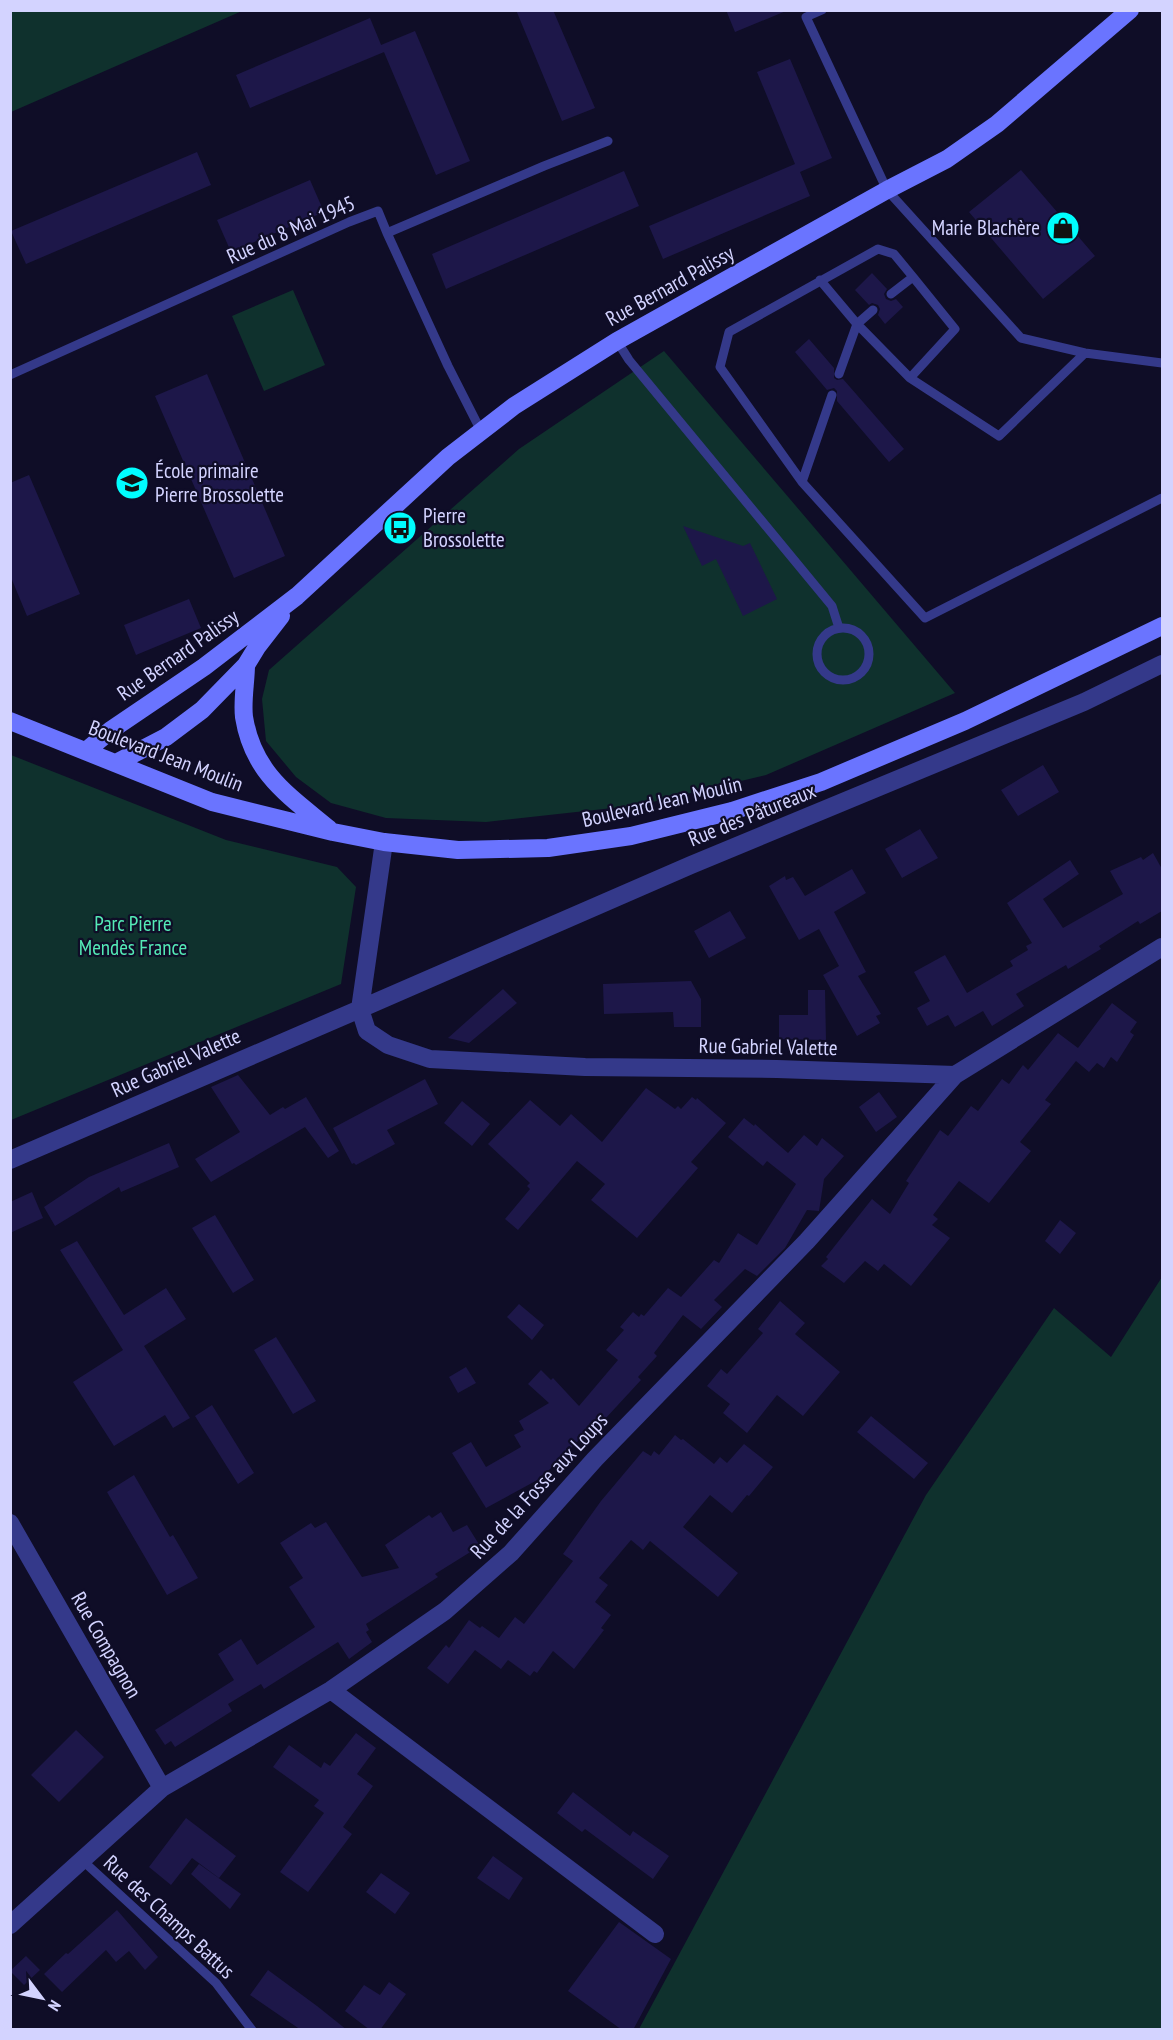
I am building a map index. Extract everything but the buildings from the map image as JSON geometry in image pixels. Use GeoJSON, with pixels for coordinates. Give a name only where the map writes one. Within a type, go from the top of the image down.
{"type":"FeatureCollection","features":[{"type":"Feature","properties":{"kind":"street","name":"Rue Bernard Palissy"},"geometry":{"type":"LineString","coordinates":[[86,751],[111,730],[204,667],[297,596],[448,457],[514,406],[617,341],[887,190],[947,159],[998,124],[1121,13]]}},
{"type":"Feature","properties":{"kind":"street","name":"Rue Bernard Palissy"},"geometry":{"type":"LineString","coordinates":[[116,763],[166,737],[193,717],[246,665],[257,647],[297,596]]}},
{"type":"Feature","properties":{"kind":"street","name":"Boulevard Jean Moulin"},"geometry":{"type":"LineString","coordinates":[[10,721],[212,802],[333,832],[384,842],[458,850],[548,848],[631,836],[732,811],[822,782],[965,722],[1162,626]]}},
{"type":"Feature","properties":{"kind":"street","name":"Rue des Pâtureaux"},"geometry":{"type":"LineString","coordinates":[[360,1009],[691,865],[1084,702],[1162,664]]}},
{"type":"Feature","properties":{"kind":"street"},"geometry":{"type":"LineString","coordinates":[[246,665],[244,715],[253,752],[277,785],[333,832]]}},
{"type":"Feature","properties":{"kind":"street"},"geometry":{"type":"LineString","coordinates":[[360,1009],[384,842]]}},
{"type":"Feature","properties":{"kind":"street"},"geometry":{"type":"LineString","coordinates":[[955,1075],[1162,947]]}},
{"type":"Feature","properties":{"kind":"street","name":"Rue Gabriel Valette"},"geometry":{"type":"LineString","coordinates":[[10,1160],[360,1009],[367,1031],[388,1045],[430,1059],[585,1067],[777,1069],[955,1075]]}},
{"type":"Feature","properties":{"kind":"street","name":"Rue de la Fosse aux Loups"},"geometry":{"type":"LineString","coordinates":[[10,1924],[162,1788],[331,1690],[445,1611],[511,1553],[595,1459],[807,1241],[955,1075]]}},
{"type":"Feature","properties":{"kind":"street","name":"Rue Compagnon"},"geometry":{"type":"LineString","coordinates":[[10,1523],[162,1788]]}},
{"type":"Feature","properties":{"kind":"street"},"geometry":{"type":"LineString","coordinates":[[331,1690],[655,1934]]}},
{"type":"Feature","properties":{"kind":"lane"},"geometry":{"type":"LineString","coordinates":[[822,10],[806,17],[887,190],[1021,338],[1085,353],[1162,363]]}},
{"type":"Feature","properties":{"kind":"lane"},"geometry":{"type":"LineString","coordinates":[[481,431],[448,366],[387,233],[608,141]]}},
{"type":"Feature","properties":{"kind":"lane","name":"Rue du 8 Mai 1945"},"geometry":{"type":"LineString","coordinates":[[10,375],[378,211],[387,233]]}},
{"type":"Feature","properties":{"kind":"lane"},"geometry":{"type":"LineString","coordinates":[[910,378],[955,329],[894,254],[878,249],[729,332],[720,366],[802,482],[926,618],[1162,498]]}},
{"type":"Feature","properties":{"kind":"lane"},"geometry":{"type":"LineString","coordinates":[[891,294],[913,277]]}},
{"type":"Feature","properties":{"kind":"lane"},"geometry":{"type":"LineString","coordinates":[[820,280],[857,324],[910,378],[999,436],[1085,353]]}},
{"type":"Feature","properties":{"kind":"lane"},"geometry":{"type":"LineString","coordinates":[[839,374],[857,324],[873,310]]}},
{"type":"Feature","properties":{"kind":"lane"},"geometry":{"type":"LineString","coordinates":[[617,341],[629,360],[832,606],[839,628]]}},
{"type":"Feature","properties":{"kind":"lane"},"geometry":{"type":"LineString","coordinates":[[802,482],[832,395]]}},
{"type":"Feature","properties":{"kind":"lane"},"geometry":{"type":"LineString","coordinates":[[839,628],[848,628],[862,636],[868,651],[865,667],[859,674],[844,680],[827,675],[817,661],[816,652],[823,636],[839,628]]}},
{"type":"Feature","properties":{"kind":"lane","name":"Rue des Champs Battus"},"geometry":{"type":"LineString","coordinates":[[82,1860],[216,1983],[252,2030]]}},
{"type":"Feature","properties":{"kind":"green space"},"geometry":{"type":"Polygon","coordinates":[[[11,10],[242,10],[242,11],[11,112],[11,10]]]}},
{"type":"Feature","properties":{"kind":"green space"},"geometry":{"type":"Polygon","coordinates":[[[293,290],[325,365],[264,391],[232,316],[293,290]]]}},
{"type":"Feature","properties":{"kind":"green space"},"geometry":{"type":"Polygon","coordinates":[[[664,351],[955,693],[766,775],[640,805],[486,822],[386,818],[331,803],[296,777],[266,741],[262,699],[269,670],[519,449],[664,351]]]}},
{"type":"Feature","properties":{"kind":"green space","name":"Parc Pierre Mendès France"},"geometry":{"type":"Polygon","coordinates":[[[11,755],[226,840],[337,867],[356,887],[341,984],[11,1120],[11,755]]]}},
{"type":"Feature","properties":{"kind":"green space"},"geometry":{"type":"Polygon","coordinates":[[[1162,1277],[1162,2029],[639,2029],[926,1495],[1054,1308],[1111,1357],[1162,1277]]]}},
{"type":"Feature","properties":{"kind":"place","name":"Marie Blachère"},"geometry":{"type":"Point","coordinates":[1063,228]}},
{"type":"Feature","properties":{"kind":"place","name":"École primaire Pierre Brossolette"},"geometry":{"type":"Point","coordinates":[132,483]}},
{"type":"Feature","properties":{"kind":"place","name":"Pierre Brossolette"},"geometry":{"type":"Point","coordinates":[400,528]}}]}
